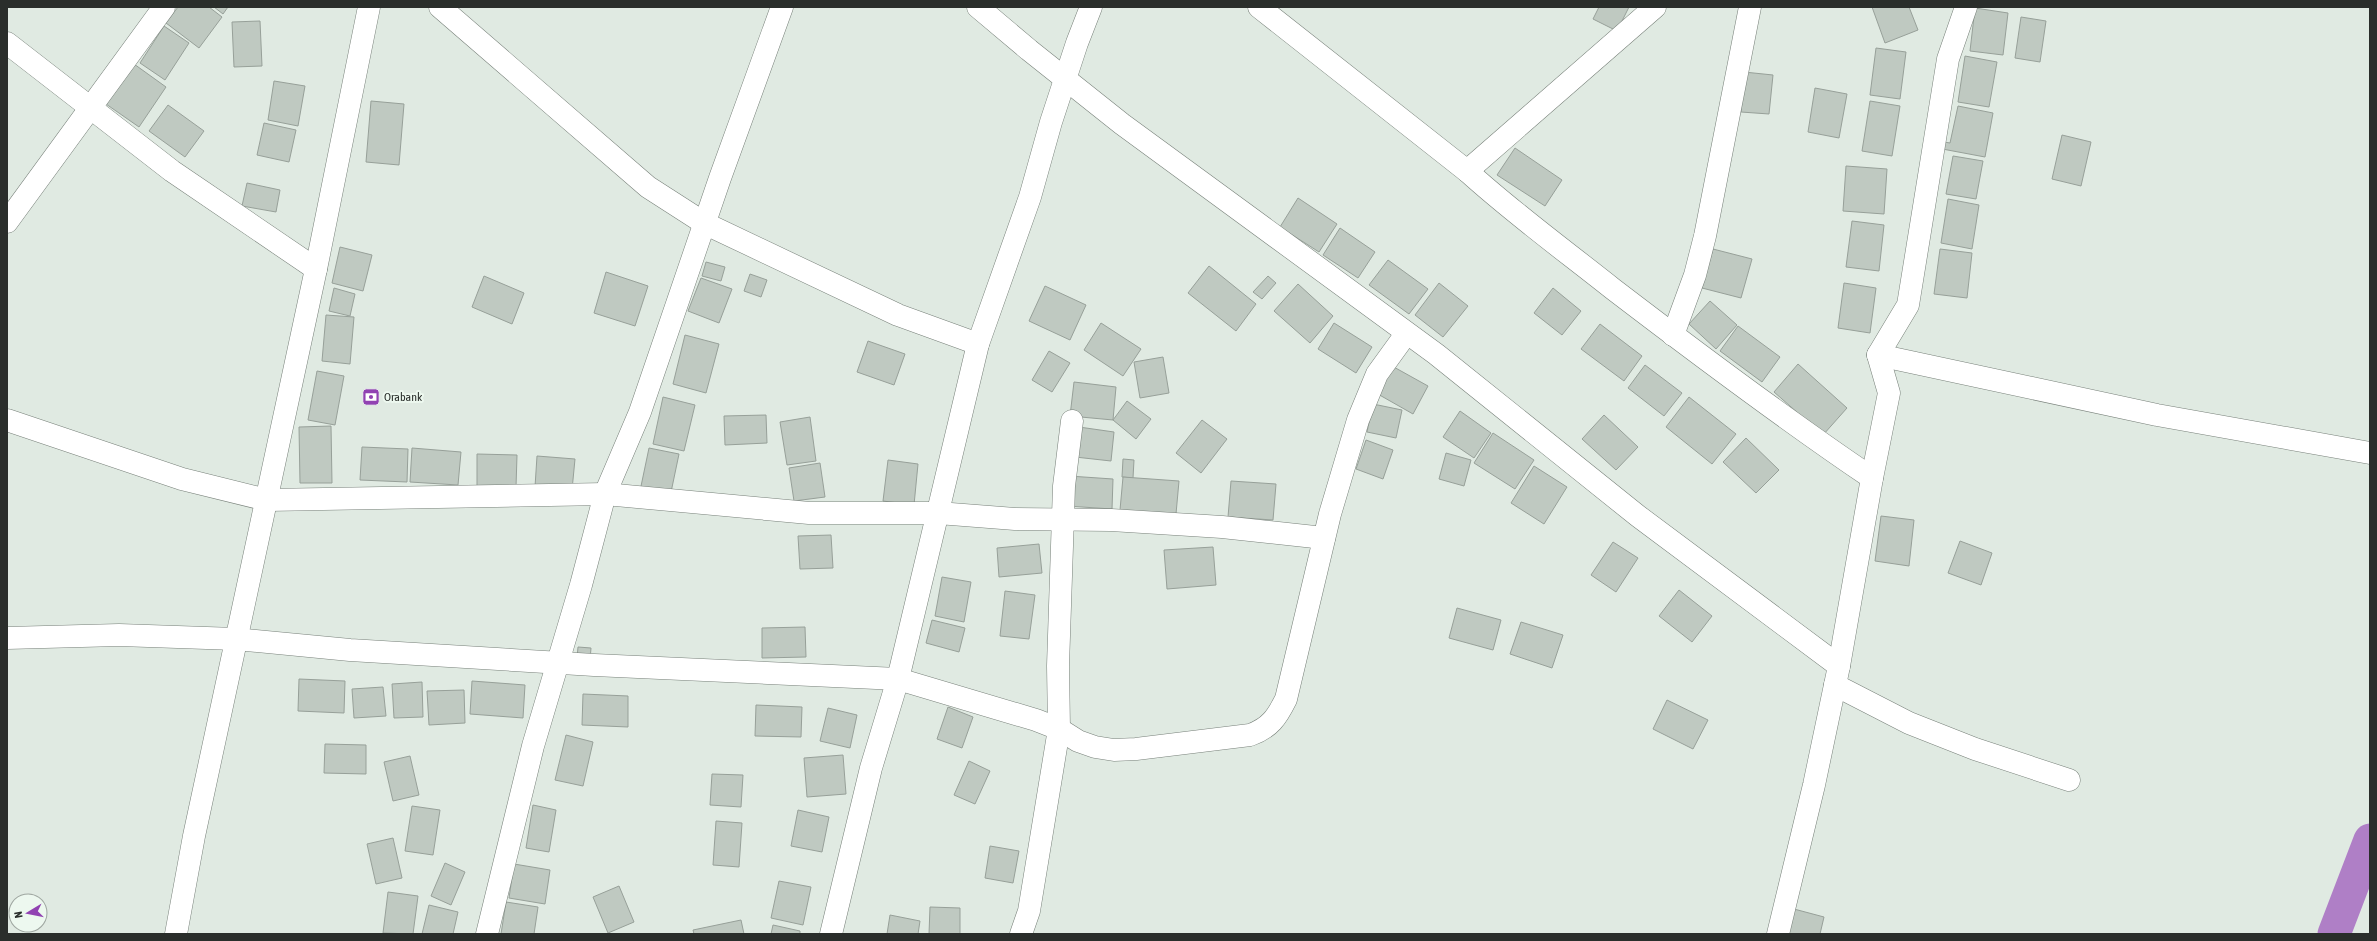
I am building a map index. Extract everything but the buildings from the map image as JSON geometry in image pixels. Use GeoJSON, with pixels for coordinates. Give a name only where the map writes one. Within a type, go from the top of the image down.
{"type":"FeatureCollection","features":[{"type":"Feature","properties":{"kind":"street"},"geometry":{"type":"LineString","coordinates":[[7,222],[164,7]]}},
{"type":"Feature","properties":{"kind":"street"},"geometry":{"type":"LineString","coordinates":[[176,934],[236,639],[316,269],[369,7]]}},
{"type":"Feature","properties":{"kind":"street"},"geometry":{"type":"LineString","coordinates":[[440,7],[648,187],[704,223],[898,315],[978,344]]}},
{"type":"Feature","properties":{"kind":"street"},"geometry":{"type":"LineString","coordinates":[[487,934],[533,746],[559,662],[605,494],[640,412],[704,223],[782,7]]}},
{"type":"Feature","properties":{"kind":"street"},"geometry":{"type":"LineString","coordinates":[[978,7],[1065,80],[1406,334],[1436,354],[1837,675],[1909,723],[1975,749],[2070,780]]}},
{"type":"Feature","properties":{"kind":"street"},"geometry":{"type":"LineString","coordinates":[[831,934],[871,768],[898,679],[978,344],[1030,197],[1065,80],[1091,7]]}},
{"type":"Feature","properties":{"kind":"street"},"geometry":{"type":"LineString","coordinates":[[1259,7],[1467,171],[1497,199],[1673,335],[1792,424],[1872,478]]}},
{"type":"Feature","properties":{"kind":"street"},"geometry":{"type":"LineString","coordinates":[[1467,171],[1655,7]]}},
{"type":"Feature","properties":{"kind":"street"},"geometry":{"type":"LineString","coordinates":[[1673,335],[1695,275],[1706,236],[1750,7]]}},
{"type":"Feature","properties":{"kind":"street"},"geometry":{"type":"LineString","coordinates":[[1778,934],[1814,785],[1837,675],[1872,478],[1889,393],[1878,355],[1908,305],[1948,59],[1966,7]]}},
{"type":"Feature","properties":{"kind":"street"},"geometry":{"type":"LineString","coordinates":[[7,43],[92,107],[172,171],[316,269]]}},
{"type":"Feature","properties":{"kind":"street"},"geometry":{"type":"LineString","coordinates":[[7,638],[119,636],[236,639],[350,650],[898,679],[1059,729],[1078,741],[1094,747],[1114,750],[1136,749],[1234,736],[1264,730],[1278,716],[1286,699],[1324,538],[1358,420],[1377,374],[1406,334]]}},
{"type":"Feature","properties":{"kind":"street"},"geometry":{"type":"LineString","coordinates":[[1878,355],[2157,415],[2370,453]]}},
{"type":"Feature","properties":{"kind":"street"},"geometry":{"type":"LineString","coordinates":[[7,420],[182,479],[267,500],[605,494],[809,513],[938,514],[1063,520],[1111,520],[1222,527],[1324,538]]}},
{"type":"Feature","properties":{"kind":"street"},"geometry":{"type":"LineString","coordinates":[[1021,934],[1029,911],[1059,729],[1058,659],[1065,467],[1072,421]]}},
{"type":"Feature","properties":{"kind":"waterway"},"geometry":{"type":"LineString","coordinates":[[2334,934],[2370,840]]}},
{"type":"Feature","properties":{"kind":"place","name":"Orabank"},"geometry":{"type":"Point","coordinates":[371,397]}}]}
